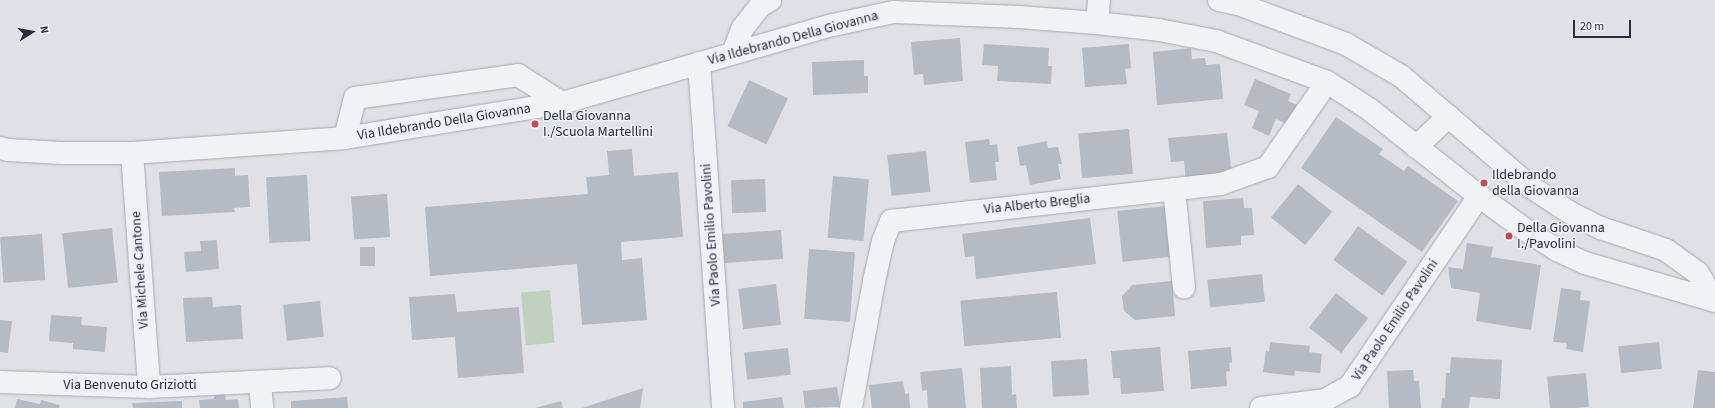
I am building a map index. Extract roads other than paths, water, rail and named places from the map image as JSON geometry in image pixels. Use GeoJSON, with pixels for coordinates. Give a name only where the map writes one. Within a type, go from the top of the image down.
{"type":"FeatureCollection","features":[{"type":"Feature","properties":{"kind":"street"},"geometry":{"type":"LineString","coordinates":[[733,53],[742,29],[760,6],[770,0]]}},
{"type":"Feature","properties":{"kind":"street"},"geometry":{"type":"LineString","coordinates":[[1097,23],[1099,0]]}},
{"type":"Feature","properties":{"kind":"street"},"geometry":{"type":"LineString","coordinates":[[1219,0],[1238,4],[1346,44],[1400,76],[1532,187],[1569,212],[1601,228],[1666,250],[1698,273],[1715,301]]}},
{"type":"Feature","properties":{"kind":"street","name":"Via Ildebrando Della Giovanna"},"geometry":{"type":"LineString","coordinates":[[0,148],[8,150],[62,153],[132,153],[345,138],[562,103],[833,25],[885,7],[894,12],[1011,17],[1097,23],[1159,30],[1216,41],[1326,82],[1369,109],[1479,196],[1556,250],[1585,263],[1715,301]]}},
{"type":"Feature","properties":{"kind":"street","name":"Via Paolo Emilio Pavolini"},"geometry":{"type":"LineString","coordinates":[[699,63],[723,408]]}},
{"type":"Feature","properties":{"kind":"street"},"geometry":{"type":"LineString","coordinates":[[345,138],[355,98],[518,76],[562,103]]}},
{"type":"Feature","properties":{"kind":"street","name":"Via Alberto Breglia"},"geometry":{"type":"LineString","coordinates":[[851,408],[874,281],[883,241],[891,221],[1221,184],[1268,168],[1326,82]]}},
{"type":"Feature","properties":{"kind":"street"},"geometry":{"type":"LineString","coordinates":[[1416,147],[1449,116]]}},
{"type":"Feature","properties":{"kind":"street","name":"Via Michele Cantone"},"geometry":{"type":"LineString","coordinates":[[132,153],[149,388]]}},
{"type":"Feature","properties":{"kind":"street"},"geometry":{"type":"LineString","coordinates":[[1174,189],[1184,287]]}},
{"type":"Feature","properties":{"kind":"street","name":"Via Paolo Emilio Pavolini"},"geometry":{"type":"LineString","coordinates":[[1261,408],[1325,400],[1350,386],[1479,196]]}},
{"type":"Feature","properties":{"kind":"street","name":"Via Benvenuto Griziotti"},"geometry":{"type":"LineString","coordinates":[[0,382],[149,388],[330,378]]}},
{"type":"Feature","properties":{"kind":"street"},"geometry":{"type":"LineString","coordinates":[[260,383],[262,408]]}},
{"type":"Feature","properties":{"kind":"place","name":"Della Giovanna I./Scuola Martellini"},"geometry":{"type":"Point","coordinates":[535,124]}},
{"type":"Feature","properties":{"kind":"place","name":"Ildebrando della Giovanna"},"geometry":{"type":"Point","coordinates":[1484,183]}},
{"type":"Feature","properties":{"kind":"place","name":"Della Giovanna I./Pavolini"},"geometry":{"type":"Point","coordinates":[1509,236]}}]}
